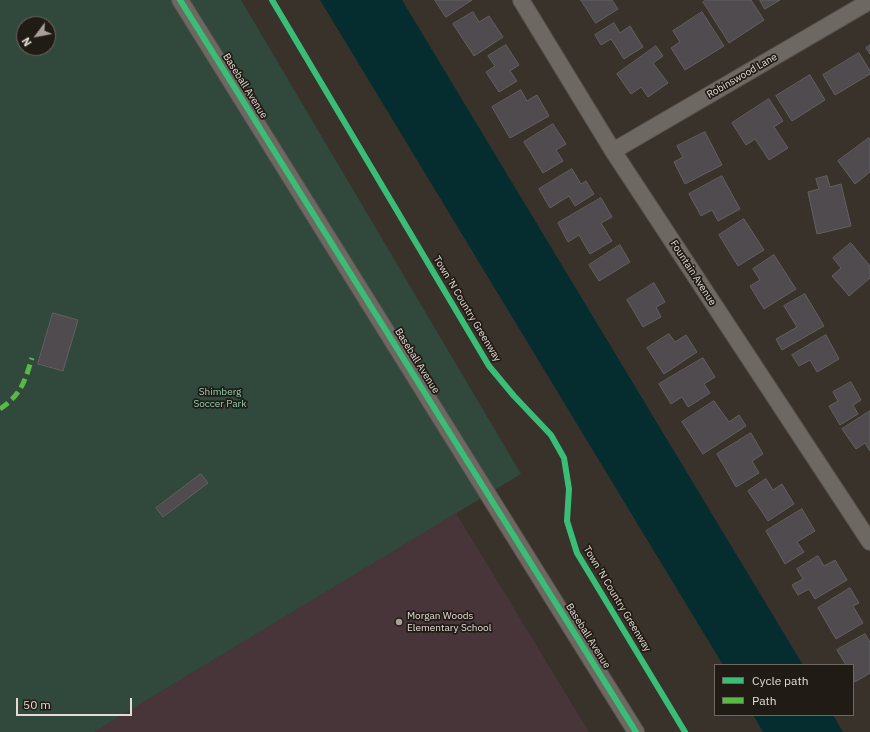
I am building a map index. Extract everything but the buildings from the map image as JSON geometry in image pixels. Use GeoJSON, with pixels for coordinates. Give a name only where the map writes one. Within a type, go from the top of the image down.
{"type":"FeatureCollection","features":[{"type":"Feature","properties":{"kind":"street","name":"Baseball Avenue"},"geometry":{"type":"LineString","coordinates":[[180,0],[636,732]]}},
{"type":"Feature","properties":{"kind":"street","name":"Fountain Avenue"},"geometry":{"type":"LineString","coordinates":[[521,0],[613,151],[870,542]]}},
{"type":"Feature","properties":{"kind":"street","name":"Robinswood Lane"},"geometry":{"type":"LineString","coordinates":[[613,151],[870,1]]}},
{"type":"Feature","properties":{"kind":"shaded area","name":"Morgan Woods Elementary School"},"geometry":{"type":"Polygon","coordinates":[[[456,513],[589,732],[94,732],[456,513]]]}},
{"type":"Feature","properties":{"kind":"green space","name":"Shimberg Soccer Park"},"geometry":{"type":"Polygon","coordinates":[[[0,0],[241,0],[521,474],[94,732],[0,732],[0,0]]]}},
{"type":"Feature","properties":{"kind":"water"},"geometry":{"type":"Polygon","coordinates":[[[320,0],[402,0],[802,664],[722,664],[320,0]]]}},
{"type":"Feature","properties":{"kind":"water"},"geometry":{"type":"Polygon","coordinates":[[[754,716],[834,716],[843,732],[763,732],[754,716]]]}},
{"type":"Feature","properties":{"kind":"marked path"},"geometry":{"type":"LineString","coordinates":[[0,409],[18,393],[27,374],[32,358]]}},
{"type":"Feature","properties":{"kind":"cycle path"},"geometry":{"type":"LineString","coordinates":[[180,0],[636,732]]}},
{"type":"Feature","properties":{"kind":"cycle path","name":"Town 'N Country Greenway"},"geometry":{"type":"LineString","coordinates":[[272,0],[489,366],[514,396],[551,435],[564,458],[569,489],[567,521],[577,553],[685,732]]}},
{"type":"Feature","properties":{"kind":"place","name":"Morgan Woods Elementary School"},"geometry":{"type":"Point","coordinates":[399,622]}}]}
